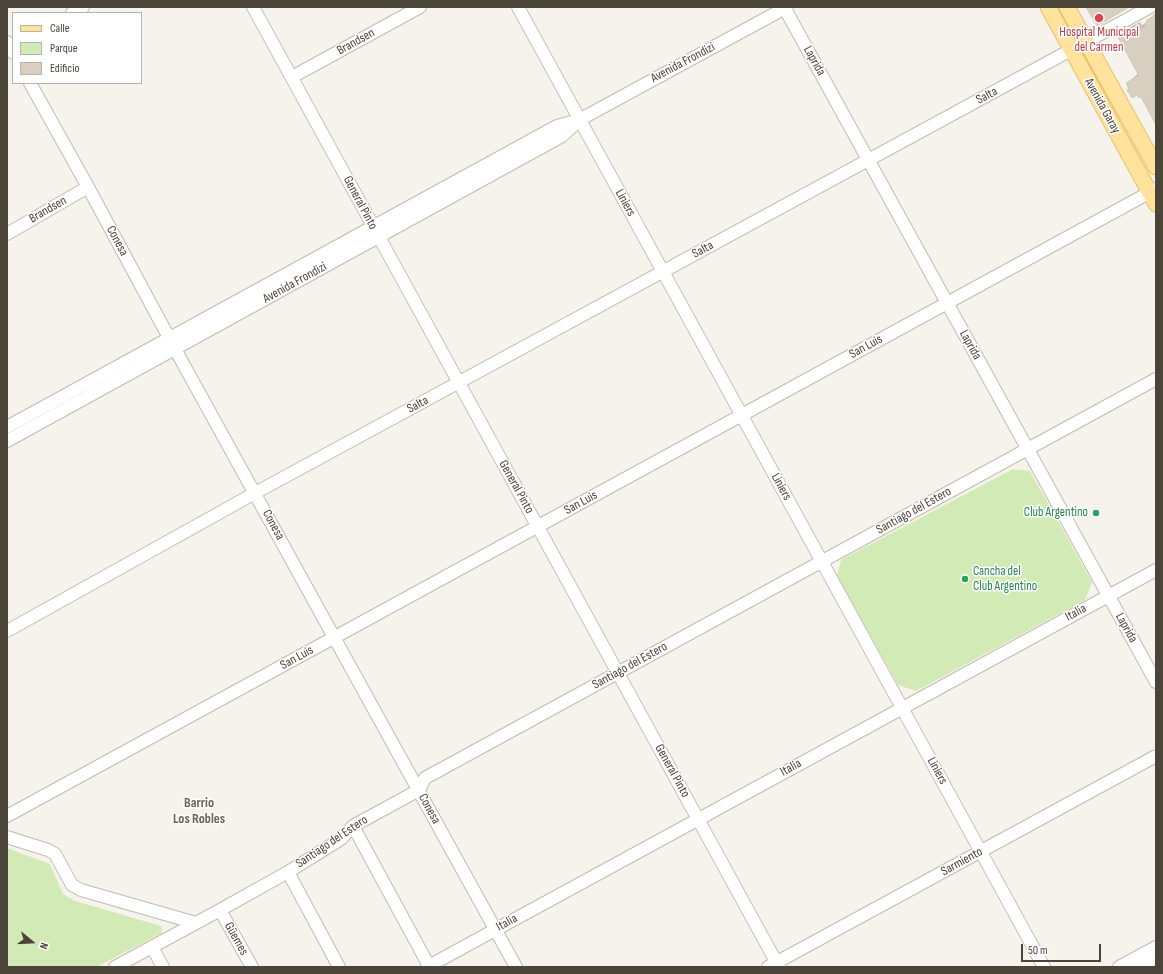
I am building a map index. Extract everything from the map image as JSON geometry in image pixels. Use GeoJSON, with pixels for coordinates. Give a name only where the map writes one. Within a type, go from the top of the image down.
{"type":"FeatureCollection","features":[{"type":"Feature","properties":{"kind":"main road","name":"Avenida Garay"},"geometry":{"type":"LineString","coordinates":[[1048,7],[1154,195]]}},
{"type":"Feature","properties":{"kind":"main road","name":"Avenida Garay"},"geometry":{"type":"LineString","coordinates":[[1067,7],[1156,167]]}},
{"type":"Feature","properties":{"kind":"street","name":"General Pinto"},"geometry":{"type":"LineString","coordinates":[[253,7],[698,819],[775,965]]}},
{"type":"Feature","properties":{"kind":"street","name":"Brandsen"},"geometry":{"type":"LineString","coordinates":[[292,77],[420,7]]}},
{"type":"Feature","properties":{"kind":"street","name":"Liniers"},"geometry":{"type":"LineString","coordinates":[[518,7],[1044,967]]}},
{"type":"Feature","properties":{"kind":"street","name":"Salta"},"geometry":{"type":"LineString","coordinates":[[7,631],[255,493],[1150,7]]}},
{"type":"Feature","properties":{"kind":"street","name":"Avenida Frondizi"},"geometry":{"type":"LineString","coordinates":[[7,441],[175,349],[557,126],[579,120],[785,8]]}},
{"type":"Feature","properties":{"kind":"street","name":"Laprida"},"geometry":{"type":"LineString","coordinates":[[785,8],[1156,682]]}},
{"type":"Feature","properties":{"kind":"street","name":"Conesa"},"geometry":{"type":"LineString","coordinates":[[31,84],[516,967]]}},
{"type":"Feature","properties":{"kind":"street","name":"Brandsen"},"geometry":{"type":"LineString","coordinates":[[7,234],[88,187]]}},
{"type":"Feature","properties":{"kind":"street","name":"San Luis"},"geometry":{"type":"LineString","coordinates":[[7,816],[947,303],[1154,195]]}},
{"type":"Feature","properties":{"kind":"street","name":"Avenida Frondizi"},"geometry":{"type":"LineString","coordinates":[[7,427],[169,338],[375,232]]}},
{"type":"Feature","properties":{"kind":"street","name":"Santiago del Estero"},"geometry":{"type":"LineString","coordinates":[[115,967],[288,872],[341,839],[353,826],[419,790],[425,778],[1156,379]]}},
{"type":"Feature","properties":{"kind":"street","name":"Italia"},"geometry":{"type":"LineString","coordinates":[[428,966],[1156,570]]}},
{"type":"Feature","properties":{"kind":"street","name":"Sarmiento"},"geometry":{"type":"LineString","coordinates":[[775,965],[1156,756]]}},
{"type":"Feature","properties":{"kind":"street"},"geometry":{"type":"LineString","coordinates":[[353,826],[428,966]]}},
{"type":"Feature","properties":{"kind":"street"},"geometry":{"type":"LineString","coordinates":[[7,837],[48,850],[55,854],[72,885],[81,890],[196,923]]}},
{"type":"Feature","properties":{"kind":"street"},"geometry":{"type":"LineString","coordinates":[[288,872],[339,967]]}},
{"type":"Feature","properties":{"kind":"street","name":"Güemes"},"geometry":{"type":"LineString","coordinates":[[220,910],[252,967]]}},
{"type":"Feature","properties":{"kind":"street"},"geometry":{"type":"LineString","coordinates":[[152,947],[164,967]]}},
{"type":"Feature","properties":{"kind":"street"},"geometry":{"type":"LineString","coordinates":[[1119,967],[1156,947]]}},
{"type":"Feature","properties":{"kind":"street"},"geometry":{"type":"LineString","coordinates":[[1140,967],[1156,958]]}},
{"type":"Feature","properties":{"kind":"green space","name":"Cancha del Club Argentino"},"geometry":{"type":"Polygon","coordinates":[[[1013,469],[1030,471],[1092,582],[1085,600],[916,691],[898,685],[837,576],[841,560],[1013,469]]]}},
{"type":"Feature","properties":{"kind":"green space"},"geometry":{"type":"Polygon","coordinates":[[[7,848],[50,864],[63,894],[75,901],[161,926],[162,933],[96,967],[7,967],[7,848]]]}},
{"type":"Feature","properties":{"kind":"building","name":"Hospital Municipal del Carmen"},"geometry":{"type":"Polygon","coordinates":[[[1086,7],[1129,7],[1097,26],[1086,7]]]}},
{"type":"Feature","properties":{"kind":"building"},"geometry":{"type":"Polygon","coordinates":[[[1156,15],[1156,125],[1141,97],[1139,98],[1137,95],[1132,98],[1127,90],[1129,89],[1126,83],[1139,76],[1118,37],[1131,30],[1132,34],[1145,27],[1147,20],[1156,15]]]}},
{"type":"Feature","properties":{"kind":"place","name":"Hospital Municipal del Carmen"},"geometry":{"type":"Point","coordinates":[1099,18]}},
{"type":"Feature","properties":{"kind":"place","name":"Club Argentino"},"geometry":{"type":"Point","coordinates":[1096,513]}},
{"type":"Feature","properties":{"kind":"place","name":"Cancha del Club Argentino"},"geometry":{"type":"Point","coordinates":[965,579]}},
{"type":"Feature","properties":{"kind":"district","name":"Barrio Los Robles"},"geometry":{"type":"Point","coordinates":[199,812]}}]}
